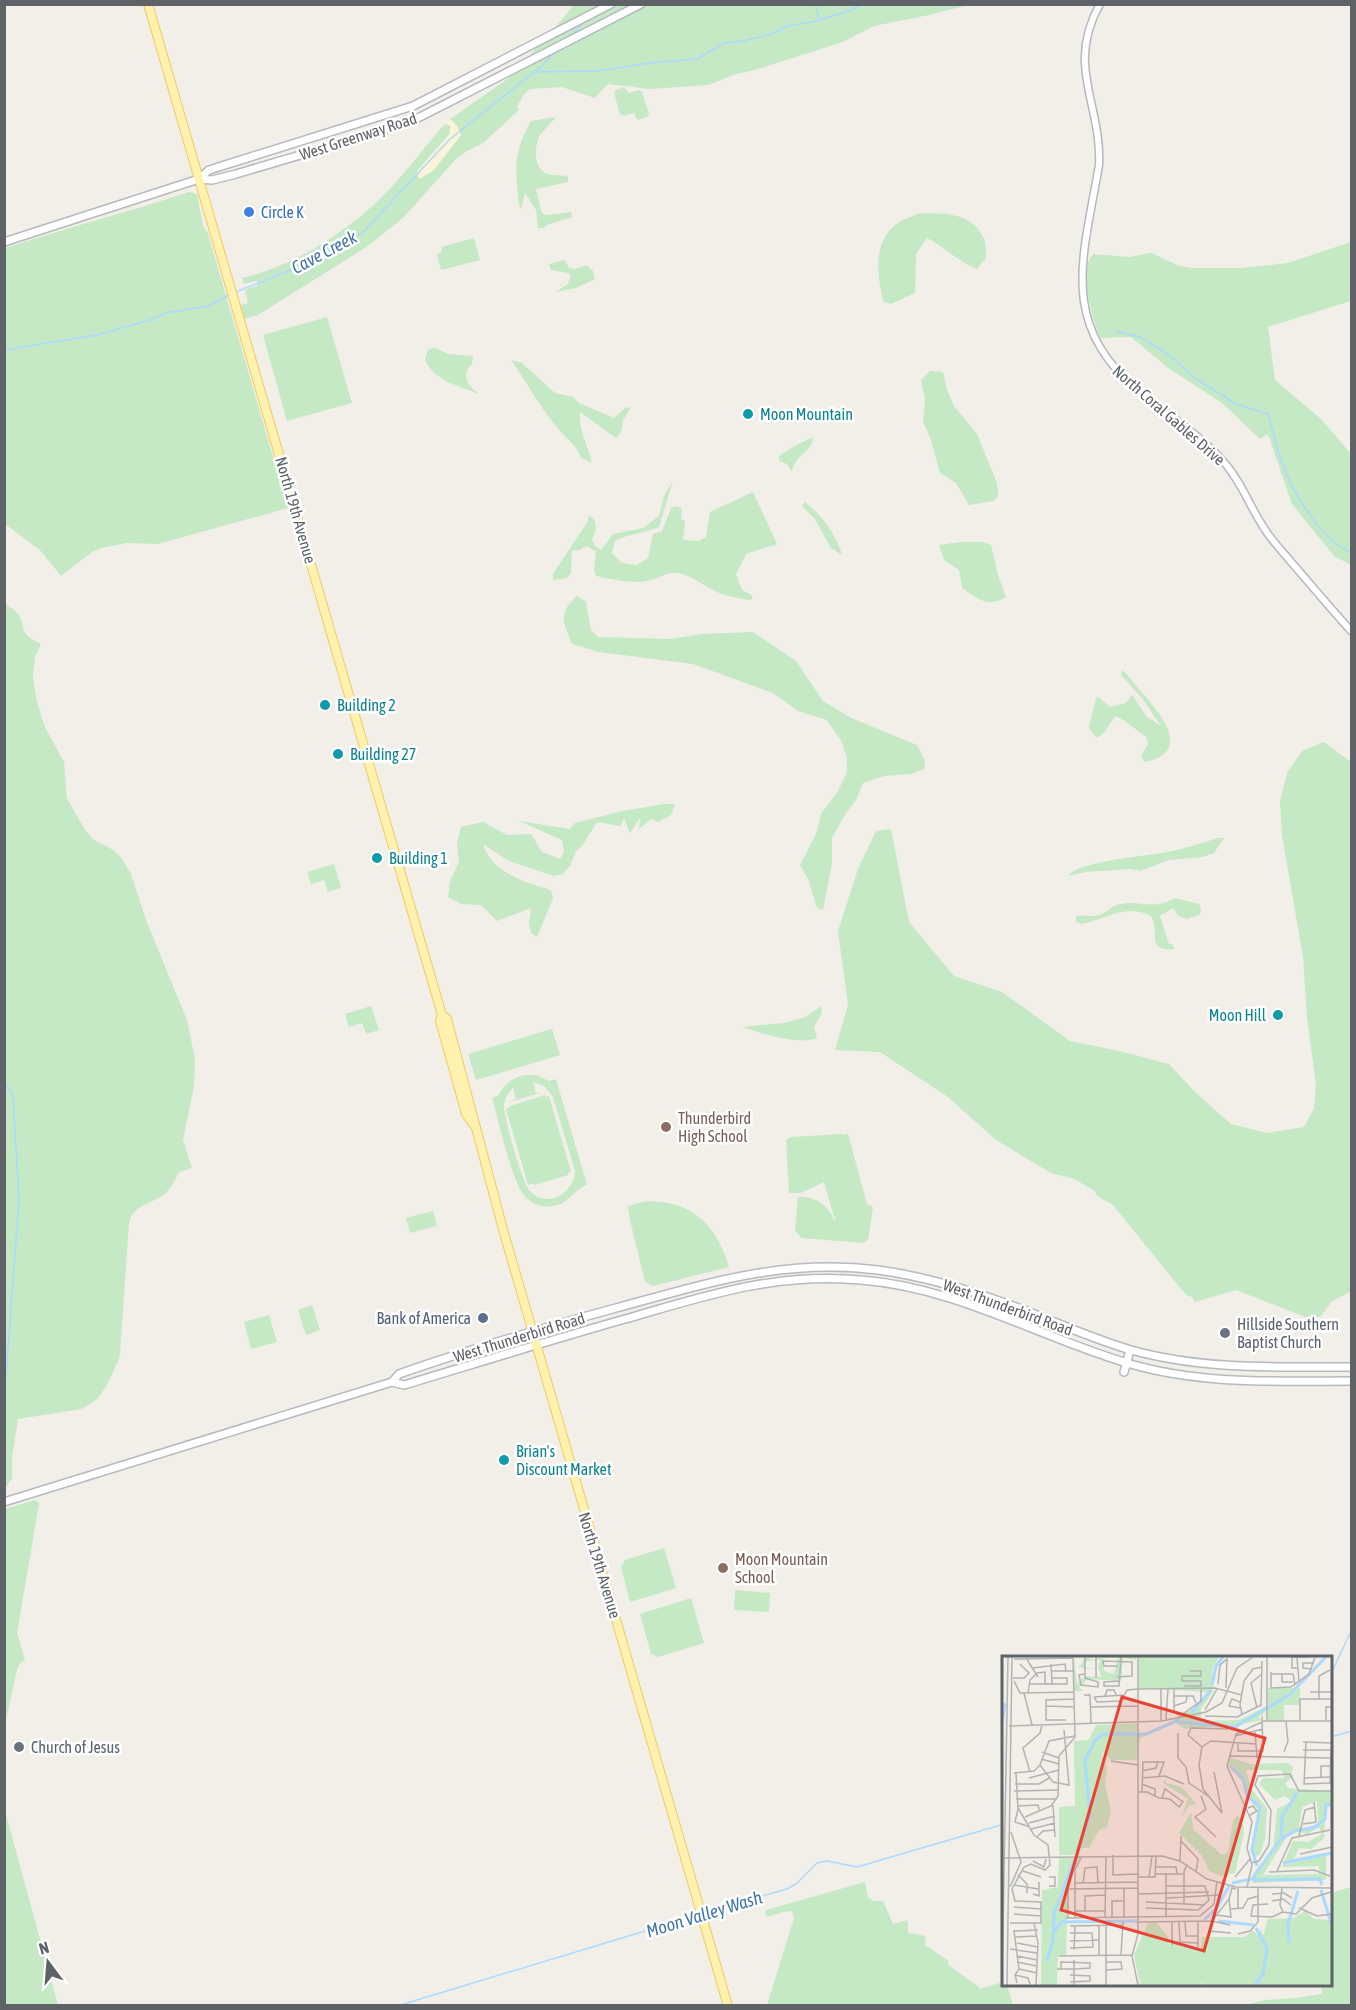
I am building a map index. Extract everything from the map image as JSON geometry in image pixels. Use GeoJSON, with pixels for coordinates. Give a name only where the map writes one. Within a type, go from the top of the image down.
{"type":"FeatureCollection","features":[{"type":"Feature","properties":{"kind":"main road","name":"North 19th Avenue"},"geometry":{"type":"LineString","coordinates":[[148,4],[442,1015],[447,1019],[450,1029],[473,1112],[474,1125],[728,2006]]}},
{"type":"Feature","properties":{"kind":"main road","name":"West Greenway Road"},"geometry":{"type":"LineString","coordinates":[[4,242],[199,178],[209,170],[413,106],[611,4]]}},
{"type":"Feature","properties":{"kind":"main road","name":"West Greenway Road"},"geometry":{"type":"LineString","coordinates":[[199,178],[212,180],[220,178],[407,122],[641,4]]}},
{"type":"Feature","properties":{"kind":"main road"},"geometry":{"type":"LineString","coordinates":[[537,42],[542,55]]}},
{"type":"Feature","properties":{"kind":"main road","name":"West Thunderbird Road"},"geometry":{"type":"LineString","coordinates":[[392,1382],[399,1374],[533,1332],[729,1277],[802,1267],[861,1268],[915,1276],[989,1297],[1130,1350],[1171,1359],[1221,1366],[1352,1367]]}},
{"type":"Feature","properties":{"kind":"main road","name":"West Thunderbird Road"},"geometry":{"type":"LineString","coordinates":[[8,1501],[392,1382],[404,1385],[708,1294],[750,1285],[830,1278],[913,1287],[942,1294],[1126,1363],[1173,1374],[1220,1379],[1352,1381]]}},
{"type":"Feature","properties":{"kind":"main road"},"geometry":{"type":"LineString","coordinates":[[626,1306],[629,1317]]}},
{"type":"Feature","properties":{"kind":"main road"},"geometry":{"type":"LineString","coordinates":[[1124,1372],[1130,1350]]}},
{"type":"Feature","properties":{"kind":"street","name":"North Coral Gables Drive"},"geometry":{"type":"LineString","coordinates":[[1100,4],[1092,22],[1085,49],[1085,80],[1098,129],[1100,152],[1082,271],[1082,295],[1094,339],[1125,379],[1221,458],[1239,482],[1267,532],[1352,632]]}},
{"type":"Feature","properties":{"kind":"green space"},"geometry":{"type":"Polygon","coordinates":[[[573,5],[968,5],[874,26],[843,42],[733,75],[708,85],[650,89],[608,84],[595,98],[562,87],[530,89],[517,106],[519,110],[483,143],[456,159],[404,217],[368,246],[258,315],[241,320],[237,306],[248,303],[245,290],[258,285],[257,281],[244,284],[242,278],[281,265],[336,235],[384,195],[445,124],[451,125],[449,135],[428,158],[433,171],[461,135],[457,126],[450,119],[509,78],[573,5]]]}},
{"type":"Feature","properties":{"kind":"green space"},"geometry":{"type":"Polygon","coordinates":[[[624,87],[629,93],[639,90],[642,92],[649,114],[647,117],[638,120],[634,113],[624,116],[620,114],[614,93],[624,87]]]}},
{"type":"Feature","properties":{"kind":"green space"},"geometry":{"type":"Polygon","coordinates":[[[556,117],[539,138],[536,149],[537,160],[541,170],[545,173],[568,176],[568,182],[536,189],[542,213],[545,215],[571,212],[572,217],[538,228],[536,210],[525,193],[521,210],[519,204],[516,171],[518,152],[531,121],[556,117]]]}},
{"type":"Feature","properties":{"kind":"green space"},"geometry":{"type":"Polygon","coordinates":[[[189,192],[197,194],[203,226],[208,234],[288,508],[158,544],[127,543],[101,548],[92,552],[61,576],[40,550],[5,524],[5,248],[189,192]]]}},
{"type":"Feature","properties":{"kind":"green space"},"geometry":{"type":"Polygon","coordinates":[[[919,213],[956,216],[972,223],[984,239],[986,258],[977,269],[927,238],[916,254],[915,293],[891,304],[883,301],[878,272],[882,243],[896,224],[919,213]]]}},
{"type":"Feature","properties":{"kind":"green space"},"geometry":{"type":"Polygon","coordinates":[[[474,238],[480,260],[441,270],[437,255],[442,251],[441,247],[474,238]]]}},
{"type":"Feature","properties":{"kind":"green space"},"geometry":{"type":"Polygon","coordinates":[[[1351,242],[1351,301],[1268,327],[1275,380],[1322,420],[1351,454],[1351,565],[1334,556],[1292,504],[1268,434],[1260,439],[1222,403],[1168,368],[1131,337],[1101,338],[1088,295],[1087,271],[1093,254],[1129,257],[1151,253],[1180,266],[1241,268],[1288,263],[1351,242]]]}},
{"type":"Feature","properties":{"kind":"green space"},"geometry":{"type":"Polygon","coordinates":[[[565,260],[569,268],[575,269],[587,265],[593,271],[595,279],[576,288],[555,292],[568,284],[571,276],[568,273],[551,270],[549,264],[565,260]]]}},
{"type":"Feature","properties":{"kind":"green space"},"geometry":{"type":"Polygon","coordinates":[[[327,317],[352,403],[287,421],[263,335],[327,317]]]}},
{"type":"Feature","properties":{"kind":"green space"},"geometry":{"type":"Polygon","coordinates":[[[436,348],[448,354],[473,356],[466,376],[469,384],[479,394],[448,382],[435,373],[425,360],[428,349],[436,348]]]}},
{"type":"Feature","properties":{"kind":"green space"},"geometry":{"type":"Polygon","coordinates":[[[511,360],[522,363],[555,393],[573,397],[579,403],[614,418],[625,408],[631,407],[623,420],[621,432],[616,438],[580,412],[582,431],[592,463],[580,457],[576,447],[555,426],[511,360]]]}},
{"type":"Feature","properties":{"kind":"green space"},"geometry":{"type":"Polygon","coordinates":[[[930,371],[943,372],[954,406],[977,434],[997,483],[998,496],[993,501],[969,505],[956,483],[940,473],[923,421],[925,400],[921,380],[930,371]]]}},
{"type":"Feature","properties":{"kind":"green space"},"geometry":{"type":"Polygon","coordinates":[[[813,437],[810,446],[793,466],[792,472],[787,464],[779,461],[779,456],[813,437]]]}},
{"type":"Feature","properties":{"kind":"green space"},"geometry":{"type":"Polygon","coordinates":[[[673,481],[659,527],[615,541],[612,553],[622,563],[637,565],[648,558],[653,534],[662,531],[671,508],[675,506],[682,508],[681,519],[685,521],[683,540],[699,541],[706,537],[710,512],[753,492],[777,544],[746,554],[736,574],[742,590],[753,596],[751,600],[721,593],[691,577],[678,573],[670,573],[641,582],[596,576],[594,570],[596,551],[586,546],[572,551],[571,573],[567,578],[553,580],[553,574],[588,521],[589,515],[595,521],[596,530],[592,539],[595,546],[601,550],[613,534],[643,528],[659,516],[664,496],[673,481]]]}},
{"type":"Feature","properties":{"kind":"green space"},"geometry":{"type":"Polygon","coordinates":[[[805,502],[828,526],[842,555],[831,548],[815,519],[802,506],[805,502]]]}},
{"type":"Feature","properties":{"kind":"green space"},"geometry":{"type":"Polygon","coordinates":[[[984,542],[991,545],[1006,597],[993,602],[983,601],[962,588],[959,570],[944,560],[939,545],[984,542]]]}},
{"type":"Feature","properties":{"kind":"green space"},"geometry":{"type":"Polygon","coordinates":[[[577,596],[586,602],[591,630],[598,637],[671,639],[702,634],[753,632],[796,661],[823,701],[851,718],[917,745],[925,761],[924,769],[910,774],[884,776],[863,783],[856,800],[832,838],[832,863],[823,910],[817,908],[808,879],[800,865],[817,832],[821,814],[838,791],[847,772],[847,757],[841,741],[827,720],[798,711],[773,693],[693,664],[599,652],[572,644],[564,618],[567,608],[577,596]]]}},
{"type":"Feature","properties":{"kind":"green space"},"geometry":{"type":"Polygon","coordinates":[[[5,603],[20,618],[25,633],[41,644],[35,657],[33,675],[36,698],[44,725],[64,762],[67,798],[85,830],[94,840],[121,857],[131,874],[146,920],[187,1020],[195,1059],[194,1086],[183,1140],[192,1168],[179,1172],[165,1194],[142,1206],[131,1217],[119,1359],[106,1387],[89,1405],[81,1409],[18,1419],[12,1458],[12,1478],[5,1489],[5,603]]]}},
{"type":"Feature","properties":{"kind":"green space"},"geometry":{"type":"Polygon","coordinates":[[[1122,670],[1154,707],[1168,729],[1170,740],[1168,749],[1160,757],[1145,762],[1141,756],[1148,744],[1146,737],[1115,716],[1104,733],[1097,738],[1090,730],[1089,725],[1097,696],[1110,707],[1126,703],[1132,695],[1147,717],[1161,726],[1142,698],[1121,675],[1122,670]]]}},
{"type":"Feature","properties":{"kind":"green space"},"geometry":{"type":"Polygon","coordinates":[[[1324,742],[1351,762],[1352,1291],[1332,1301],[1321,1316],[1311,1319],[1236,1290],[1195,1302],[1192,1297],[1186,1295],[1112,1204],[1097,1196],[1095,1191],[1074,1179],[1051,1173],[996,1140],[948,1097],[880,1052],[835,1050],[848,1005],[838,931],[858,869],[876,831],[891,829],[909,922],[954,976],[1002,992],[1070,1041],[1169,1064],[1196,1093],[1231,1124],[1267,1133],[1304,1127],[1314,1108],[1316,1085],[1307,1017],[1303,957],[1282,835],[1280,801],[1287,773],[1302,751],[1324,742]]]}},
{"type":"Feature","properties":{"kind":"green space"},"geometry":{"type":"Polygon","coordinates":[[[675,804],[671,815],[658,822],[651,819],[639,829],[640,818],[630,833],[624,819],[620,826],[597,822],[582,846],[576,851],[570,866],[563,874],[554,876],[509,861],[483,844],[487,854],[501,869],[520,880],[551,890],[553,898],[537,937],[531,933],[529,923],[531,908],[497,921],[481,905],[461,904],[448,897],[450,881],[459,862],[457,844],[461,827],[483,822],[507,835],[531,834],[542,852],[560,859],[564,852],[562,840],[519,821],[569,829],[575,823],[622,811],[675,804]]]}},
{"type":"Feature","properties":{"kind":"green space"},"geometry":{"type":"Polygon","coordinates":[[[1224,838],[1214,853],[1203,857],[1169,860],[1140,871],[1130,869],[1086,872],[1067,876],[1094,864],[1157,854],[1224,838]]]}},
{"type":"Feature","properties":{"kind":"green space"},"geometry":{"type":"Polygon","coordinates":[[[334,864],[341,888],[328,892],[324,880],[311,884],[307,872],[334,864]]]}},
{"type":"Feature","properties":{"kind":"green space"},"geometry":{"type":"Polygon","coordinates":[[[1175,898],[1199,904],[1201,910],[1199,915],[1187,919],[1178,916],[1173,908],[1160,916],[1169,944],[1175,948],[1173,949],[1157,946],[1151,916],[1142,912],[1116,913],[1082,924],[1076,922],[1076,916],[1100,915],[1117,905],[1128,903],[1153,905],[1175,898]]]}},
{"type":"Feature","properties":{"kind":"green space"},"geometry":{"type":"Polygon","coordinates":[[[371,1006],[379,1030],[366,1034],[362,1023],[349,1027],[345,1014],[371,1006]]]}},
{"type":"Feature","properties":{"kind":"green space"},"geometry":{"type":"Polygon","coordinates":[[[822,1006],[821,1015],[814,1027],[817,1038],[789,1039],[741,1027],[784,1023],[805,1017],[822,1006]]]}},
{"type":"Feature","properties":{"kind":"green space"},"geometry":{"type":"Polygon","coordinates":[[[552,1029],[560,1055],[476,1080],[468,1054],[552,1029]]]}},
{"type":"Feature","properties":{"kind":"green space"},"geometry":{"type":"Polygon","coordinates":[[[536,1075],[549,1081],[556,1079],[587,1185],[559,1205],[541,1206],[533,1203],[519,1188],[492,1098],[499,1095],[517,1077],[536,1075]],[[533,1082],[536,1093],[543,1092],[506,1103],[516,1099],[513,1088],[507,1096],[504,1111],[518,1162],[529,1190],[543,1199],[551,1199],[558,1197],[570,1186],[575,1171],[553,1097],[544,1086],[533,1082]]]}},
{"type":"Feature","properties":{"kind":"green space"},"geometry":{"type":"Polygon","coordinates":[[[545,1095],[549,1096],[571,1172],[568,1175],[528,1185],[506,1109],[545,1095]]]}},
{"type":"Feature","properties":{"kind":"green space"},"geometry":{"type":"Polygon","coordinates":[[[848,1134],[867,1204],[873,1207],[868,1240],[863,1243],[801,1238],[795,1230],[798,1197],[815,1199],[824,1206],[834,1220],[836,1217],[834,1217],[824,1182],[801,1193],[789,1193],[786,1140],[791,1137],[848,1134]]]}},
{"type":"Feature","properties":{"kind":"green space"},"geometry":{"type":"Polygon","coordinates":[[[642,1202],[674,1204],[698,1217],[717,1238],[729,1267],[653,1286],[645,1282],[628,1206],[642,1202]]]}},
{"type":"Feature","properties":{"kind":"green space"},"geometry":{"type":"Polygon","coordinates":[[[433,1211],[437,1226],[410,1233],[406,1218],[433,1211]]]}},
{"type":"Feature","properties":{"kind":"green space"},"geometry":{"type":"Polygon","coordinates":[[[312,1305],[320,1330],[306,1335],[298,1310],[312,1305]]]}},
{"type":"Feature","properties":{"kind":"green space"},"geometry":{"type":"Polygon","coordinates":[[[269,1315],[277,1342],[251,1349],[244,1322],[269,1315]]]}},
{"type":"Feature","properties":{"kind":"green space"},"geometry":{"type":"Polygon","coordinates":[[[35,1500],[39,1503],[17,1633],[25,1660],[20,1663],[17,1670],[5,1724],[5,1509],[35,1500]]]}},
{"type":"Feature","properties":{"kind":"green space"},"geometry":{"type":"Polygon","coordinates":[[[664,1548],[676,1588],[630,1602],[621,1567],[625,1560],[664,1548]]]}},
{"type":"Feature","properties":{"kind":"green space"},"geometry":{"type":"Polygon","coordinates":[[[735,1590],[770,1593],[769,1612],[734,1610],[735,1590]]]}},
{"type":"Feature","properties":{"kind":"green space"},"geometry":{"type":"Polygon","coordinates":[[[691,1598],[704,1643],[658,1657],[651,1654],[640,1614],[691,1598]]]}},
{"type":"Feature","properties":{"kind":"green space"},"geometry":{"type":"Polygon","coordinates":[[[5,1811],[58,2005],[5,2005],[5,1811]]]}},
{"type":"Feature","properties":{"kind":"green space"},"geometry":{"type":"Polygon","coordinates":[[[865,1882],[868,1897],[873,1901],[883,1901],[893,1924],[908,1920],[908,1933],[926,1936],[925,1945],[949,1961],[947,1964],[979,1989],[1002,1982],[1002,1986],[1007,1986],[1013,2005],[767,2005],[794,1918],[792,1911],[767,1917],[766,1910],[865,1882]]]}},
{"type":"Feature","properties":{"kind":"green space"},"geometry":{"type":"Polygon","coordinates":[[[1351,1887],[1351,2005],[1245,2005],[1265,2000],[1322,1994],[1321,1986],[1332,1986],[1332,1893],[1351,1887]]]}},
{"type":"Feature","properties":{"kind":"sand"},"geometry":{"type":"Polygon","coordinates":[[[450,119],[457,126],[461,135],[433,171],[419,179],[417,171],[449,135],[451,126],[445,124],[450,119]]]}},
{"type":"Feature","properties":{"kind":"waterway"},"geometry":{"type":"LineString","coordinates":[[815,4],[819,18]]}},
{"type":"Feature","properties":{"kind":"waterway"},"geometry":{"type":"LineString","coordinates":[[534,72],[599,71],[649,63],[697,59],[724,43],[744,41],[774,33],[787,26],[812,22],[846,12],[863,4]]}},
{"type":"Feature","properties":{"kind":"waterway","name":"Cave Creek"},"geometry":{"type":"LineString","coordinates":[[570,37],[583,23]]}},
{"type":"Feature","properties":{"kind":"waterway","name":"Cave Creek"},"geometry":{"type":"LineString","coordinates":[[236,292],[306,264],[363,232],[449,140],[544,64],[556,51]]}},
{"type":"Feature","properties":{"kind":"waterway","name":"Cave Creek"},"geometry":{"type":"LineString","coordinates":[[4,350],[97,335],[150,320],[166,313],[208,306],[229,295]]}},
{"type":"Feature","properties":{"kind":"waterway"},"geometry":{"type":"LineString","coordinates":[[1115,331],[1140,337],[1169,355],[1195,378],[1236,404],[1268,414],[1282,463],[1301,502],[1330,539],[1352,553]]}},
{"type":"Feature","properties":{"kind":"waterway","name":"Cave Creek"},"geometry":{"type":"LineString","coordinates":[[4,1080],[13,1096],[19,1201],[4,1401]]}},
{"type":"Feature","properties":{"kind":"waterway","name":"Cave Creek"},"geometry":{"type":"LineString","coordinates":[[4,1447],[6,1458],[4,1466]]}},
{"type":"Feature","properties":{"kind":"waterway","name":"Moon Valley Wash"},"geometry":{"type":"LineString","coordinates":[[1332,1672],[1352,1629]]}},
{"type":"Feature","properties":{"kind":"waterway"},"geometry":{"type":"LineString","coordinates":[[1332,1736],[1352,1731]]}},
{"type":"Feature","properties":{"kind":"waterway","name":"Moon Valley Wash"},"geometry":{"type":"LineString","coordinates":[[705,1912],[787,1889],[796,1884],[817,1863],[827,1861],[857,1867],[1002,1825]]}},
{"type":"Feature","properties":{"kind":"waterway","name":"Moon Valley Wash"},"geometry":{"type":"LineString","coordinates":[[397,2006],[698,1915]]}},
{"type":"Feature","properties":{"kind":"place","name":"Circle K"},"geometry":{"type":"Point","coordinates":[249,212]}},
{"type":"Feature","properties":{"kind":"place","name":"Moon Mountain"},"geometry":{"type":"Point","coordinates":[748,414]}},
{"type":"Feature","properties":{"kind":"place","name":"Building 2"},"geometry":{"type":"Point","coordinates":[325,705]}},
{"type":"Feature","properties":{"kind":"place","name":"Building 27"},"geometry":{"type":"Point","coordinates":[338,754]}},
{"type":"Feature","properties":{"kind":"place","name":"Building 1"},"geometry":{"type":"Point","coordinates":[377,858]}},
{"type":"Feature","properties":{"kind":"place","name":"Moon Hill"},"geometry":{"type":"Point","coordinates":[1278,1015]}},
{"type":"Feature","properties":{"kind":"place","name":"Thunderbird High School"},"geometry":{"type":"Point","coordinates":[666,1127]}},
{"type":"Feature","properties":{"kind":"place","name":"Bank of America"},"geometry":{"type":"Point","coordinates":[483,1318]}},
{"type":"Feature","properties":{"kind":"place","name":"Hillside Southern Baptist Church"},"geometry":{"type":"Point","coordinates":[1225,1333]}},
{"type":"Feature","properties":{"kind":"place","name":"Brian's Discount Market"},"geometry":{"type":"Point","coordinates":[504,1460]}},
{"type":"Feature","properties":{"kind":"place","name":"Moon Mountain School"},"geometry":{"type":"Point","coordinates":[723,1568]}},
{"type":"Feature","properties":{"kind":"place","name":"Church of Jesus"},"geometry":{"type":"Point","coordinates":[19,1747]}}]}
